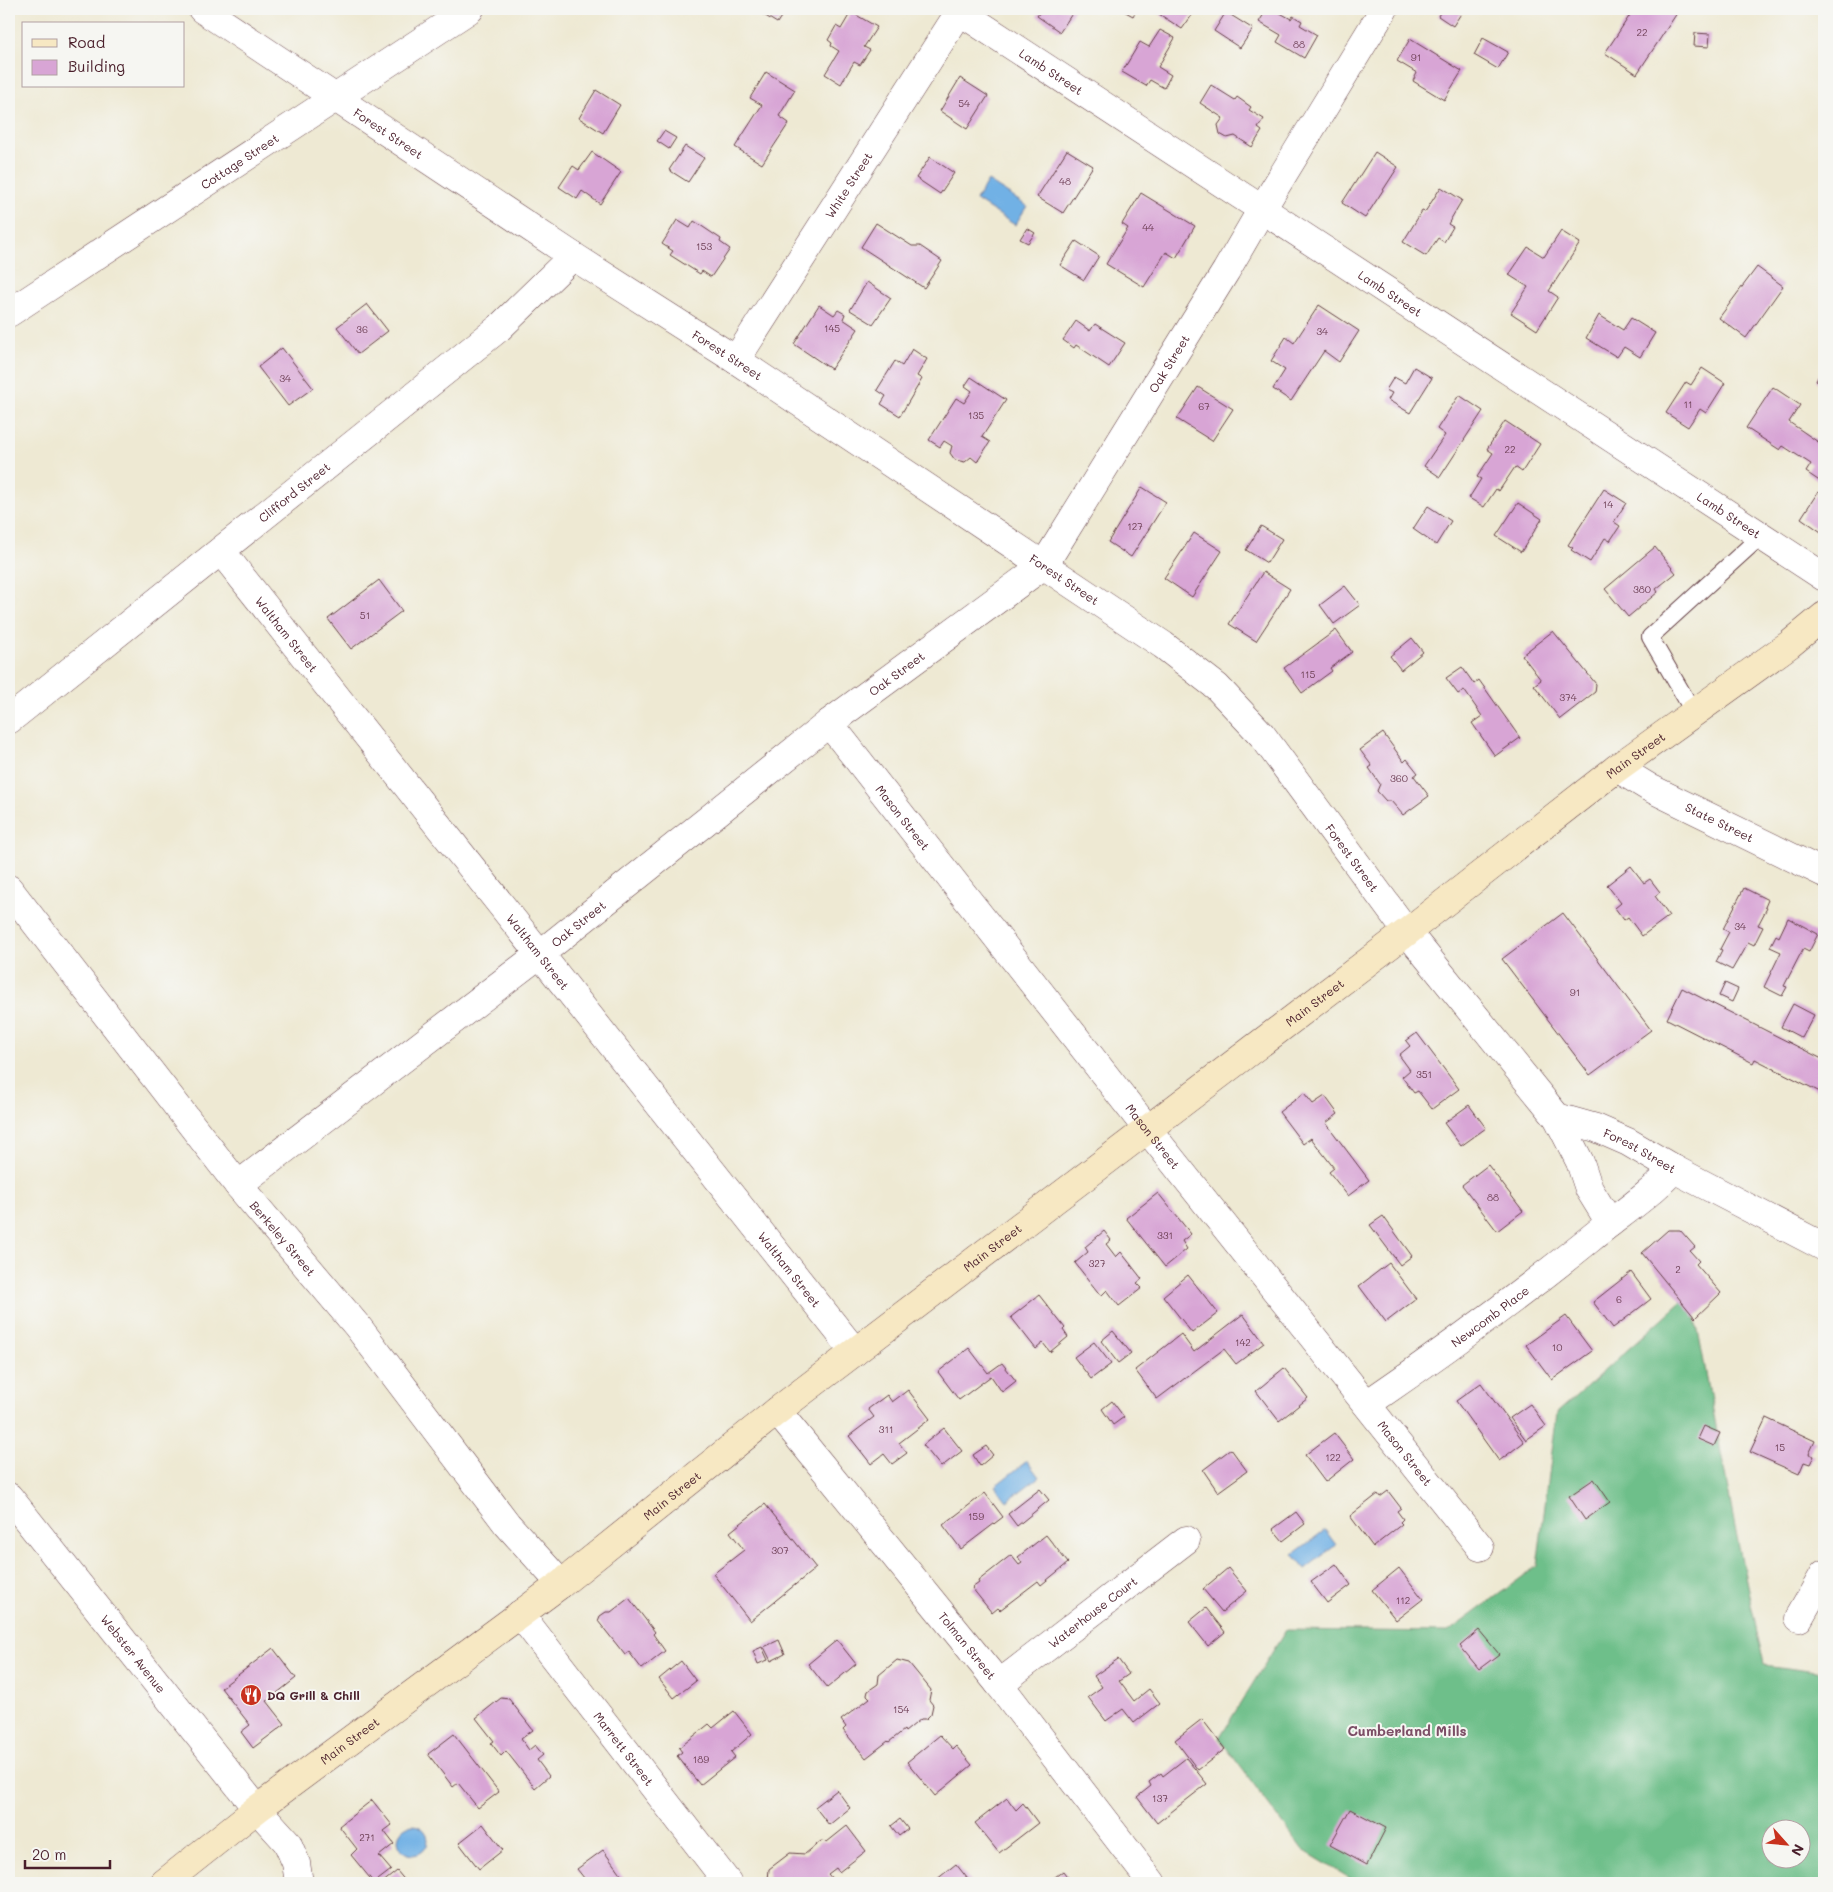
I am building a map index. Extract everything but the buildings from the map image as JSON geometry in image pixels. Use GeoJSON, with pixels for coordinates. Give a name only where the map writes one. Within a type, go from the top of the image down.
{"type":"FeatureCollection","features":[{"type":"Feature","properties":{"kind":"main road","name":"Main Street"},"geometry":{"type":"LineString","coordinates":[[164,1883],[257,1809],[561,1584],[777,1412],[1407,932],[1617,768],[1790,644],[1824,616]]}},
{"type":"Feature","properties":{"kind":"street","name":"Forest Street"},"geometry":{"type":"LineString","coordinates":[[202,9],[574,256],[736,360],[1163,645],[1217,687],[1262,735],[1407,932],[1557,1117],[1596,1128],[1628,1142],[1674,1169],[1824,1247]]}},
{"type":"Feature","properties":{"kind":"street","name":"Cottage Street"},"geometry":{"type":"LineString","coordinates":[[9,313],[335,96],[470,9]]}},
{"type":"Feature","properties":{"kind":"street","name":"Oak Street"},"geometry":{"type":"LineString","coordinates":[[238,1185],[540,954],[829,723],[1044,565],[1226,271],[1384,9]]}},
{"type":"Feature","properties":{"kind":"street","name":"Lamb Street"},"geometry":{"type":"LineString","coordinates":[[958,10],[1824,577]]}},
{"type":"Feature","properties":{"kind":"street","name":"White Street"},"geometry":{"type":"LineString","coordinates":[[736,360],[958,10]]}},
{"type":"Feature","properties":{"kind":"street","name":"Clifford Street"},"geometry":{"type":"LineString","coordinates":[[9,720],[499,328],[574,256]]}},
{"type":"Feature","properties":{"kind":"street","name":"Waltham Street"},"geometry":{"type":"LineString","coordinates":[[221,551],[855,1352]]}},
{"type":"Feature","properties":{"kind":"street","name":"Mason Street"},"geometry":{"type":"LineString","coordinates":[[829,723],[1148,1130],[1480,1547]]}},
{"type":"Feature","properties":{"kind":"street","name":"State Street"},"geometry":{"type":"LineString","coordinates":[[1617,768],[1650,788],[1824,873]]}},
{"type":"Feature","properties":{"kind":"street","name":"Berkeley Street"},"geometry":{"type":"LineString","coordinates":[[9,889],[238,1185],[358,1327],[507,1524],[561,1584]]}},
{"type":"Feature","properties":{"kind":"street"},"geometry":{"type":"LineString","coordinates":[[1557,1117],[1580,1162],[1589,1189],[1610,1223]]}},
{"type":"Feature","properties":{"kind":"street","name":"Newcomb Place"},"geometry":{"type":"LineString","coordinates":[[1367,1404],[1409,1376],[1542,1277],[1656,1188],[1674,1169]]}},
{"type":"Feature","properties":{"kind":"street","name":"Tolman Street"},"geometry":{"type":"LineString","coordinates":[[777,1412],[999,1684],[1152,1883]]}},
{"type":"Feature","properties":{"kind":"street","name":"Webster Avenue"},"geometry":{"type":"LineString","coordinates":[[9,1497],[257,1809],[287,1842],[296,1863],[299,1883]]}},
{"type":"Feature","properties":{"kind":"street","name":"Waterhouse Court"},"geometry":{"type":"LineString","coordinates":[[999,1684],[1186,1540]]}},
{"type":"Feature","properties":{"kind":"street"},"geometry":{"type":"LineString","coordinates":[[1799,1618],[1824,1574]]}},
{"type":"Feature","properties":{"kind":"street","name":"Marrett Street"},"geometry":{"type":"LineString","coordinates":[[520,1614],[728,1883]]}},
{"type":"Feature","properties":{"kind":"lane"},"geometry":{"type":"LineString","coordinates":[[1694,713],[1650,637],[1762,535]]}},
{"type":"Feature","properties":{"kind":"green space"},"geometry":{"type":"Polygon","coordinates":[[[1691,1293],[1737,1538],[1764,1665],[1824,1673],[1824,1883],[1358,1883],[1303,1850],[1219,1738],[1286,1630],[1448,1632],[1537,1566],[1557,1413],[1691,1293]]]}},
{"type":"Feature","properties":{"kind":"water"},"geometry":{"type":"Polygon","coordinates":[[[988,181],[1027,206],[1015,225],[976,200],[988,181]]]}},
{"type":"Feature","properties":{"kind":"water"},"geometry":{"type":"Polygon","coordinates":[[[1027,1461],[1039,1477],[1007,1501],[995,1486],[1027,1461]]]}},
{"type":"Feature","properties":{"kind":"water"},"geometry":{"type":"Polygon","coordinates":[[[1325,1530],[1336,1545],[1305,1569],[1293,1554],[1325,1530]]]}},
{"type":"Feature","properties":{"kind":"water"},"geometry":{"type":"Polygon","coordinates":[[[413,1825],[424,1829],[428,1840],[424,1851],[413,1855],[402,1851],[398,1840],[402,1829],[413,1825]]]}},
{"type":"Feature","properties":{"kind":"place","name":"DQ Grill & Chill"},"geometry":{"type":"Point","coordinates":[251,1695]}},
{"type":"Feature","properties":{"kind":"district","name":"Cumberland Mills"},"geometry":{"type":"Point","coordinates":[1407,1730]}}]}
